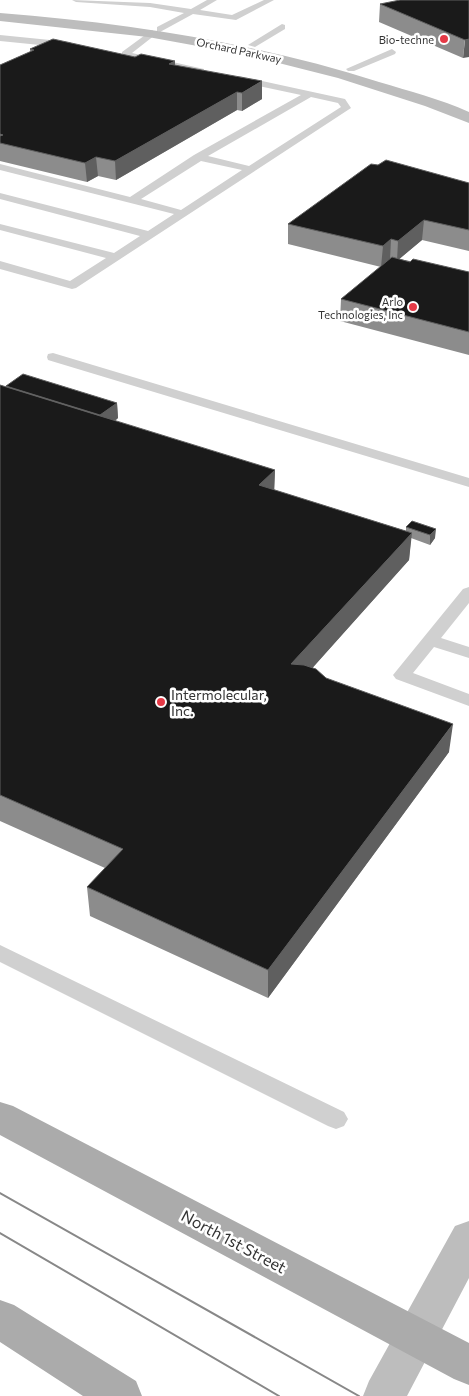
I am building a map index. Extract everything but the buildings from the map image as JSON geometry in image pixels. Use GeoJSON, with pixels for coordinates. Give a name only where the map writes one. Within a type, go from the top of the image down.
{"type":"FeatureCollection","features":[{"type":"Feature","properties":{"kind":"main road","name":"Orchard Parkway"},"geometry":{"type":"LineString","coordinates":[[0,12],[54,16],[252,45],[413,88],[469,109]]}},
{"type":"Feature","properties":{"kind":"main road","name":"Orchard Parkway"},"geometry":{"type":"LineString","coordinates":[[0,17],[156,31],[346,71],[469,118]]}},
{"type":"Feature","properties":{"kind":"main road","name":"North 1st Street"},"geometry":{"type":"LineString","coordinates":[[0,1117],[469,1365]]}},
{"type":"Feature","properties":{"kind":"main road"},"geometry":{"type":"LineString","coordinates":[[384,1396],[469,1239]]}},
{"type":"Feature","properties":{"kind":"main road"},"geometry":{"type":"LineString","coordinates":[[0,1319],[122,1396]]}},
{"type":"Feature","properties":{"kind":"lane"},"geometry":{"type":"LineString","coordinates":[[76,0],[150,5],[233,18],[270,0]]}},
{"type":"Feature","properties":{"kind":"lane"},"geometry":{"type":"LineString","coordinates":[[210,72],[120,54],[156,31],[178,20],[189,11],[213,0]]}},
{"type":"Feature","properties":{"kind":"lane"},"geometry":{"type":"LineString","coordinates":[[252,45],[282,27]]}},
{"type":"Feature","properties":{"kind":"lane"},"geometry":{"type":"LineString","coordinates":[[0,38],[80,46]]}},
{"type":"Feature","properties":{"kind":"lane"},"geometry":{"type":"LineString","coordinates":[[346,71],[392,52]]}},
{"type":"Feature","properties":{"kind":"lane"},"geometry":{"type":"LineString","coordinates":[[0,265],[72,286],[346,108],[342,101],[229,77]]}},
{"type":"Feature","properties":{"kind":"lane"},"geometry":{"type":"LineString","coordinates":[[131,201],[198,157],[310,94]]}},
{"type":"Feature","properties":{"kind":"lane"},"geometry":{"type":"LineString","coordinates":[[198,157],[250,169]]}},
{"type":"Feature","properties":{"kind":"lane"},"geometry":{"type":"LineString","coordinates":[[0,167],[182,214]]}},
{"type":"Feature","properties":{"kind":"lane"},"geometry":{"type":"LineString","coordinates":[[0,196],[149,235]]}},
{"type":"Feature","properties":{"kind":"lane"},"geometry":{"type":"LineString","coordinates":[[0,227],[116,257]]}},
{"type":"Feature","properties":{"kind":"lane"},"geometry":{"type":"LineString","coordinates":[[53,357],[469,484]]}},
{"type":"Feature","properties":{"kind":"lane"},"geometry":{"type":"LineString","coordinates":[[469,592],[402,675],[469,700]]}},
{"type":"Feature","properties":{"kind":"lane"},"geometry":{"type":"LineString","coordinates":[[430,640],[469,653]]}},
{"type":"Feature","properties":{"kind":"lane"},"geometry":{"type":"LineString","coordinates":[[0,953],[336,1119]]}},
{"type":"Feature","properties":{"kind":"tram line"},"geometry":{"type":"LineString","coordinates":[[0,1193],[359,1396]]}},
{"type":"Feature","properties":{"kind":"tram line"},"geometry":{"type":"LineString","coordinates":[[0,1233],[279,1396]]}},
{"type":"Feature","properties":{"kind":"place","name":"Bio-techne"},"geometry":{"type":"Point","coordinates":[444,39]}},
{"type":"Feature","properties":{"kind":"place","name":"Arlo Technologies, Inc"},"geometry":{"type":"Point","coordinates":[413,307]}},
{"type":"Feature","properties":{"kind":"place","name":"Intermolecular, Inc."},"geometry":{"type":"Point","coordinates":[161,702]}}]}
